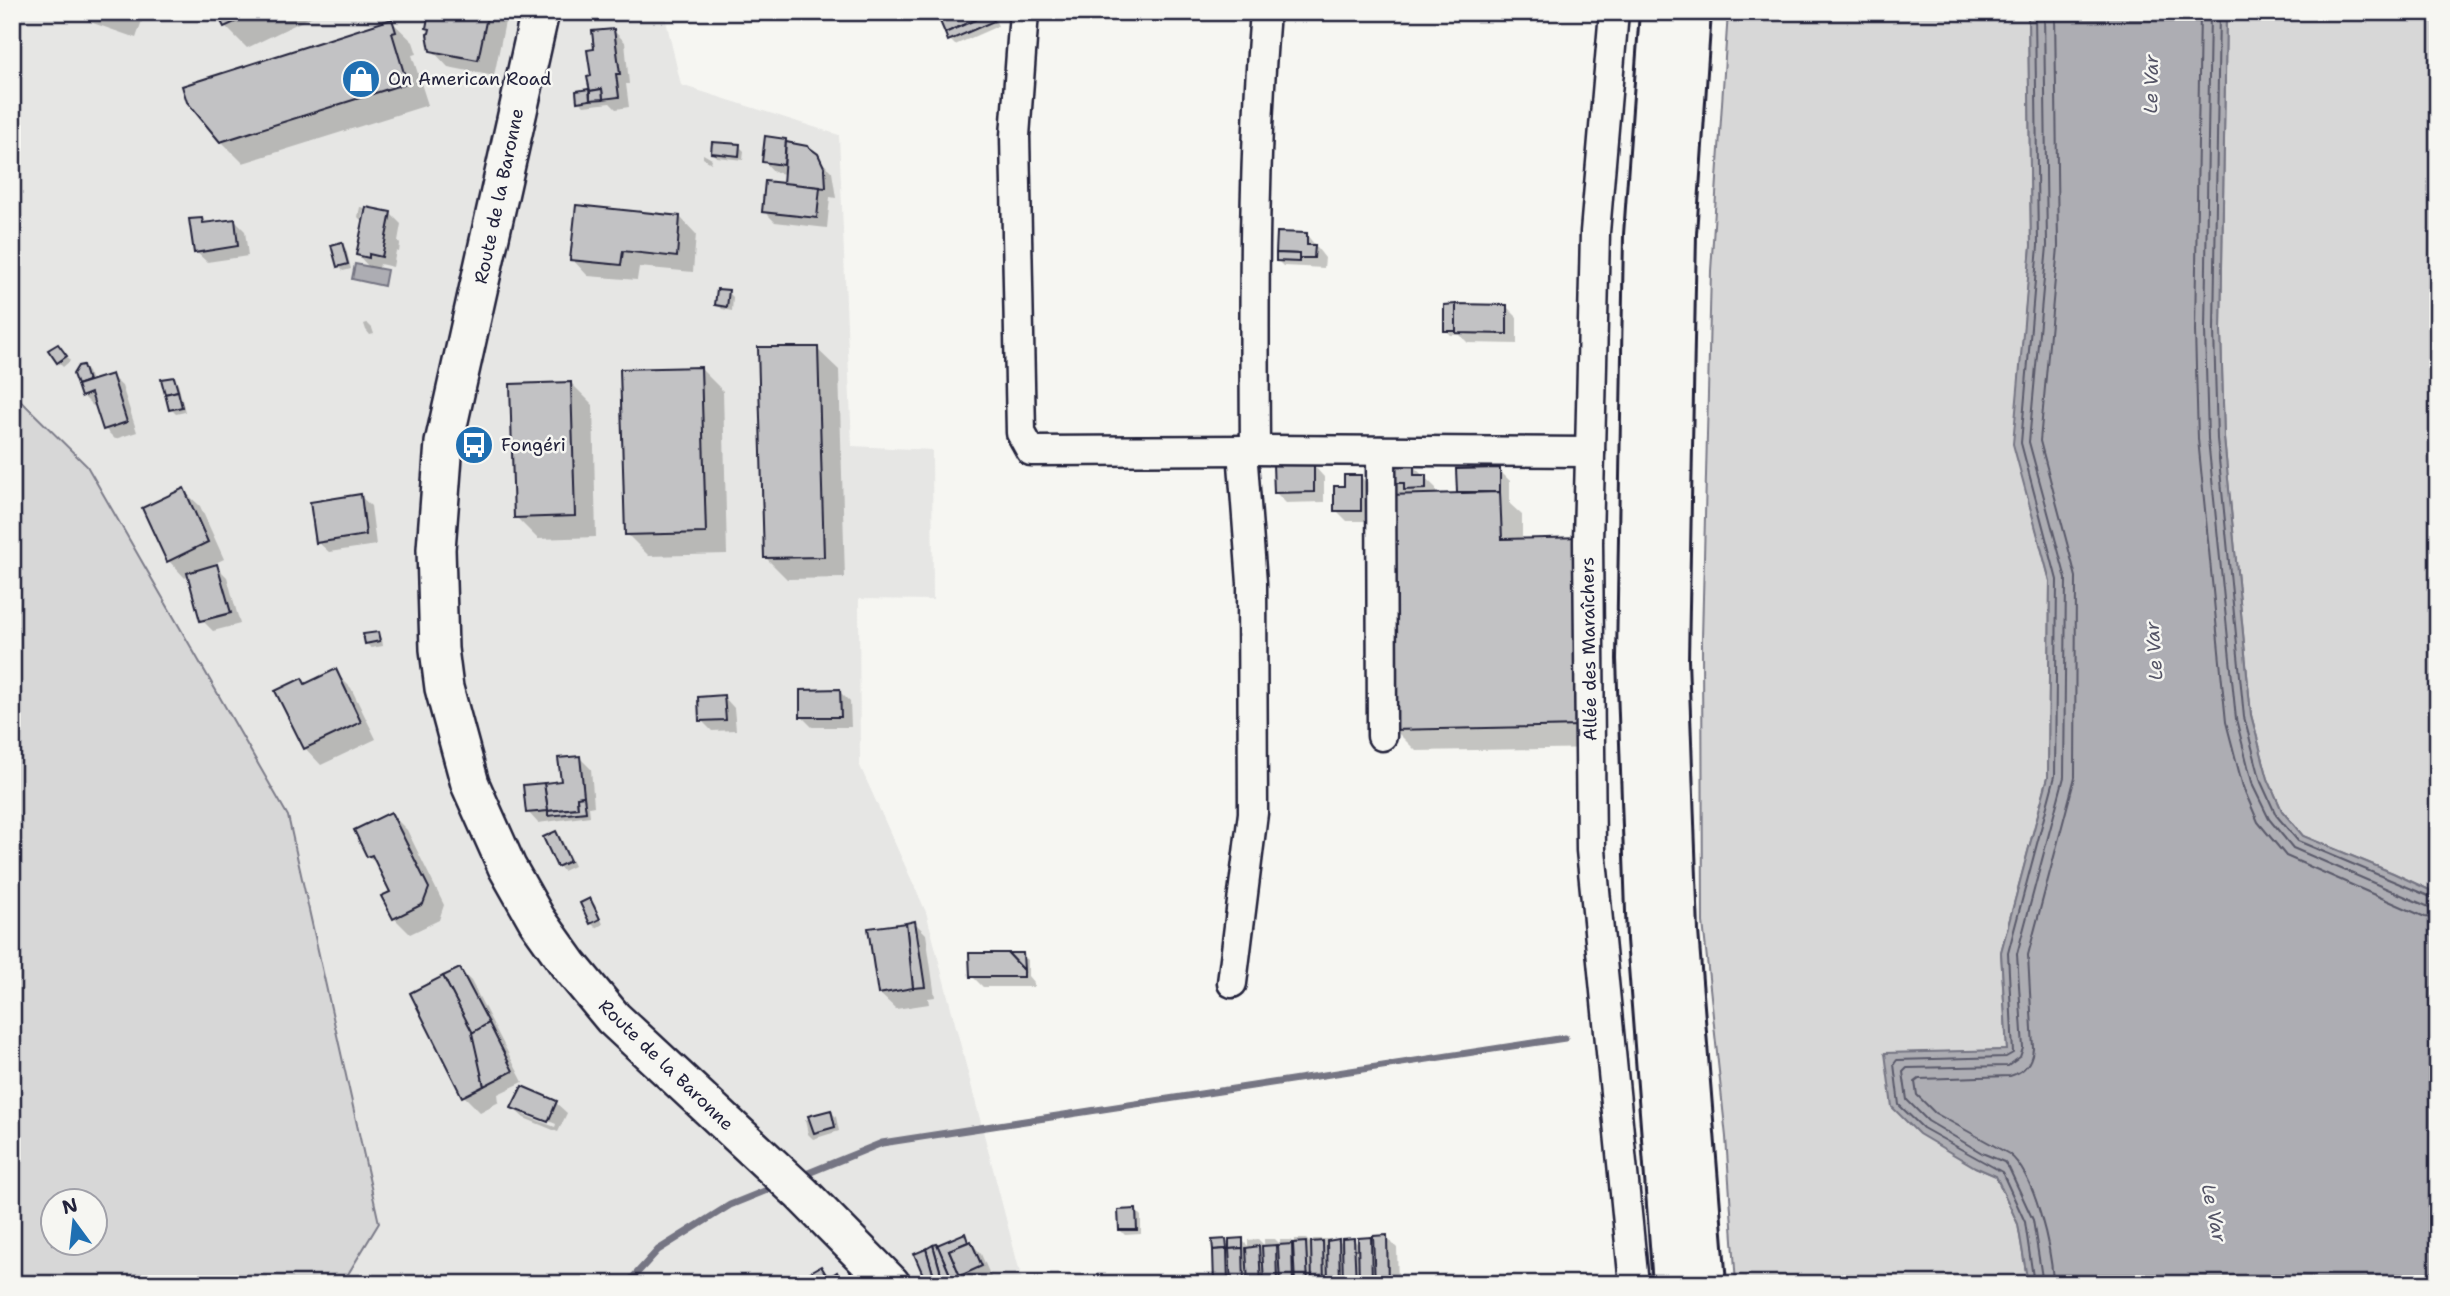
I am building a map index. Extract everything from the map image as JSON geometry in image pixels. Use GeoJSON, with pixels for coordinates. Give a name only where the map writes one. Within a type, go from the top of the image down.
{"type":"FeatureCollection","features":[{"type":"Feature","properties":{"kind":"highway"},"geometry":{"type":"LineString","coordinates":[[1661,12],[1644,235],[1637,659],[1647,939],[1673,1284]]}},
{"type":"Feature","properties":{"kind":"highway"},"geometry":{"type":"LineString","coordinates":[[1691,12],[1676,233],[1668,660],[1678,932],[1706,1284]]}},
{"type":"Feature","properties":{"kind":"main road","name":"Route de la Baronne"},"geometry":{"type":"LineString","coordinates":[[540,12],[459,380],[458,515],[461,579],[456,686],[457,735],[470,784],[507,867],[537,920],[613,1018],[801,1193],[891,1284]]}},
{"type":"Feature","properties":{"kind":"street"},"geometry":{"type":"LineString","coordinates":[[1024,12],[1015,136],[1021,433],[1031,451],[1590,452]]}},
{"type":"Feature","properties":{"kind":"street"},"geometry":{"type":"LineString","coordinates":[[1232,983],[1253,813],[1249,450],[1257,106],[1265,12]]}},
{"type":"Feature","properties":{"kind":"street","name":"Allée des Maraîchers"},"geometry":{"type":"LineString","coordinates":[[1614,12],[1595,232],[1587,542],[1591,850],[1634,1284]]}},
{"type":"Feature","properties":{"kind":"street"},"geometry":{"type":"LineString","coordinates":[[1381,451],[1382,736]]}},
{"type":"Feature","properties":{"kind":"shaded area"},"geometry":{"type":"Polygon","coordinates":[[[12,12],[664,12],[681,85],[839,135],[852,446],[932,450],[933,600],[859,599],[860,766],[926,912],[1023,1284],[342,1284],[379,1222],[87,466],[12,392],[12,12]]]}},
{"type":"Feature","properties":{"kind":"shaded area"},"geometry":{"type":"Polygon","coordinates":[[[1728,12],[2028,12],[2031,246],[2014,444],[2050,581],[2048,777],[2001,952],[2007,1050],[1885,1054],[1975,1167],[1996,1176],[2018,1224],[2028,1284],[1736,1284],[1726,1137],[1703,922],[1702,639],[1711,271],[1728,12]]]}},
{"type":"Feature","properties":{"kind":"shaded area"},"geometry":{"type":"Polygon","coordinates":[[[2226,12],[2438,12],[2438,894],[2303,836],[2282,811],[2268,779],[2251,715],[2224,438],[2221,331],[2226,12]]]}},
{"type":"Feature","properties":{"kind":"shaded area"},"geometry":{"type":"Polygon","coordinates":[[[12,392],[87,466],[288,816],[379,1223],[342,1284],[12,1284],[12,392]]]}},
{"type":"Feature","properties":{"kind":"water","name":"Le Var"},"geometry":{"type":"Polygon","coordinates":[[[2028,12],[2226,12],[2221,331],[2224,438],[2251,715],[2268,779],[2282,811],[2303,836],[2438,894],[2438,1284],[2028,1284],[2018,1224],[1996,1176],[1975,1167],[1919,1134],[1892,1107],[1885,1053],[2007,1050],[2001,952],[2048,777],[2050,581],[2013,444],[2031,246],[2028,12]]]}},
{"type":"Feature","properties":{"kind":"water"},"geometry":{"type":"Polygon","coordinates":[[[355,264],[387,270],[384,286],[352,279],[355,264]]]}},
{"type":"Feature","properties":{"kind":"building"},"geometry":{"type":"Polygon","coordinates":[[[216,12],[257,12],[224,27],[216,12]]]}},
{"type":"Feature","properties":{"kind":"building"},"geometry":{"type":"Polygon","coordinates":[[[429,12],[488,12],[478,60],[430,51],[427,34],[430,29],[426,28],[429,12]]]}},
{"type":"Feature","properties":{"kind":"building"},"geometry":{"type":"Polygon","coordinates":[[[936,12],[987,12],[988,15],[945,33],[936,12]]]}},
{"type":"Feature","properties":{"kind":"building"},"geometry":{"type":"Polygon","coordinates":[[[991,13],[994,21],[948,41],[945,33],[991,13]]]}},
{"type":"Feature","properties":{"kind":"building"},"geometry":{"type":"Polygon","coordinates":[[[392,19],[396,32],[392,33],[407,83],[220,142],[187,102],[182,86],[392,19]]]}},
{"type":"Feature","properties":{"kind":"building"},"geometry":{"type":"Polygon","coordinates":[[[614,29],[620,74],[616,74],[619,97],[603,99],[602,89],[590,91],[587,50],[594,49],[592,31],[614,29]]]}},
{"type":"Feature","properties":{"kind":"building"},"geometry":{"type":"Polygon","coordinates":[[[589,89],[590,100],[577,102],[576,91],[589,89]]]}},
{"type":"Feature","properties":{"kind":"building"},"geometry":{"type":"Polygon","coordinates":[[[602,89],[603,99],[590,100],[590,91],[602,89]]]}},
{"type":"Feature","properties":{"kind":"building"},"geometry":{"type":"Polygon","coordinates":[[[765,136],[786,139],[784,165],[762,162],[765,136]]]}},
{"type":"Feature","properties":{"kind":"building"},"geometry":{"type":"Polygon","coordinates":[[[712,142],[740,144],[739,156],[711,153],[712,142]]]}},
{"type":"Feature","properties":{"kind":"building"},"geometry":{"type":"Polygon","coordinates":[[[786,142],[807,146],[818,154],[825,169],[826,188],[783,184],[786,142]]]}},
{"type":"Feature","properties":{"kind":"building"},"geometry":{"type":"Polygon","coordinates":[[[765,181],[820,187],[817,218],[762,212],[765,181]]]}},
{"type":"Feature","properties":{"kind":"building"},"geometry":{"type":"Polygon","coordinates":[[[576,205],[680,216],[677,257],[623,251],[621,265],[570,260],[576,205]]]}},
{"type":"Feature","properties":{"kind":"building"},"geometry":{"type":"Polygon","coordinates":[[[366,207],[391,212],[382,257],[356,255],[366,207]]]}},
{"type":"Feature","properties":{"kind":"building"},"geometry":{"type":"Polygon","coordinates":[[[202,218],[203,223],[235,219],[238,246],[194,253],[189,219],[202,218]]]}},
{"type":"Feature","properties":{"kind":"building"},"geometry":{"type":"Polygon","coordinates":[[[1277,232],[1307,233],[1307,245],[1315,245],[1314,258],[1276,253],[1277,232]]]}},
{"type":"Feature","properties":{"kind":"building"},"geometry":{"type":"Polygon","coordinates":[[[342,242],[348,264],[337,267],[331,245],[342,242]]]}},
{"type":"Feature","properties":{"kind":"building"},"geometry":{"type":"Polygon","coordinates":[[[1276,253],[1299,254],[1299,262],[1276,261],[1276,253]]]}},
{"type":"Feature","properties":{"kind":"building"},"geometry":{"type":"Polygon","coordinates":[[[717,289],[729,290],[727,307],[715,305],[717,289]]]}},
{"type":"Feature","properties":{"kind":"building"},"geometry":{"type":"Polygon","coordinates":[[[1456,304],[1456,331],[1444,331],[1444,305],[1456,304]]]}},
{"type":"Feature","properties":{"kind":"building"},"geometry":{"type":"Polygon","coordinates":[[[1456,304],[1507,305],[1507,334],[1456,333],[1456,304]]]}},
{"type":"Feature","properties":{"kind":"building"},"geometry":{"type":"Polygon","coordinates":[[[58,344],[67,356],[57,363],[48,350],[58,344]]]}},
{"type":"Feature","properties":{"kind":"building"},"geometry":{"type":"Polygon","coordinates":[[[758,347],[818,347],[824,557],[764,558],[758,347]]]}},
{"type":"Feature","properties":{"kind":"building"},"geometry":{"type":"Polygon","coordinates":[[[83,365],[88,381],[77,385],[73,374],[78,366],[83,365]]]}},
{"type":"Feature","properties":{"kind":"building"},"geometry":{"type":"Polygon","coordinates":[[[701,367],[706,533],[625,535],[620,369],[701,367]]]}},
{"type":"Feature","properties":{"kind":"building"},"geometry":{"type":"Polygon","coordinates":[[[112,374],[127,422],[103,430],[91,393],[81,397],[77,385],[112,374]]]}},
{"type":"Feature","properties":{"kind":"building"},"geometry":{"type":"Polygon","coordinates":[[[174,377],[178,391],[165,394],[161,379],[174,377]]]}},
{"type":"Feature","properties":{"kind":"building"},"geometry":{"type":"Polygon","coordinates":[[[571,382],[575,516],[514,518],[510,384],[571,382]]]}},
{"type":"Feature","properties":{"kind":"building"},"geometry":{"type":"Polygon","coordinates":[[[178,391],[182,407],[169,410],[165,394],[178,391]]]}},
{"type":"Feature","properties":{"kind":"building"},"geometry":{"type":"Polygon","coordinates":[[[1273,464],[1314,464],[1314,492],[1274,493],[1273,464]]]}},
{"type":"Feature","properties":{"kind":"building"},"geometry":{"type":"Polygon","coordinates":[[[1391,465],[1414,465],[1414,475],[1426,475],[1426,489],[1404,490],[1404,483],[1391,483],[1391,465]]]}},
{"type":"Feature","properties":{"kind":"building"},"geometry":{"type":"Polygon","coordinates":[[[1500,468],[1500,492],[1457,492],[1456,469],[1500,468]]]}},
{"type":"Feature","properties":{"kind":"building"},"geometry":{"type":"Polygon","coordinates":[[[1344,475],[1361,475],[1361,511],[1334,511],[1334,486],[1344,486],[1344,475]]]}},
{"type":"Feature","properties":{"kind":"building"},"geometry":{"type":"Polygon","coordinates":[[[184,488],[208,542],[167,562],[142,508],[184,488]]]}},
{"type":"Feature","properties":{"kind":"building"},"geometry":{"type":"Polygon","coordinates":[[[1500,492],[1502,539],[1583,537],[1581,726],[1392,730],[1387,495],[1500,492]]]}},
{"type":"Feature","properties":{"kind":"building"},"geometry":{"type":"Polygon","coordinates":[[[361,494],[366,535],[316,543],[310,502],[361,494]]]}},
{"type":"Feature","properties":{"kind":"building"},"geometry":{"type":"Polygon","coordinates":[[[217,564],[231,613],[200,621],[187,573],[217,564]]]}},
{"type":"Feature","properties":{"kind":"building"},"geometry":{"type":"Polygon","coordinates":[[[378,632],[380,641],[365,644],[363,634],[378,632]]]}},
{"type":"Feature","properties":{"kind":"building"},"geometry":{"type":"Polygon","coordinates":[[[336,669],[361,722],[304,749],[275,691],[302,678],[305,684],[336,669]]]}},
{"type":"Feature","properties":{"kind":"building"},"geometry":{"type":"Polygon","coordinates":[[[840,689],[841,717],[800,717],[800,690],[840,689]]]}},
{"type":"Feature","properties":{"kind":"building"},"geometry":{"type":"Polygon","coordinates":[[[724,695],[726,720],[699,721],[698,697],[724,695]]]}},
{"type":"Feature","properties":{"kind":"building"},"geometry":{"type":"Polygon","coordinates":[[[580,756],[584,796],[577,797],[578,808],[548,811],[544,783],[561,781],[558,758],[580,756]]]}},
{"type":"Feature","properties":{"kind":"building"},"geometry":{"type":"Polygon","coordinates":[[[544,783],[548,811],[526,813],[523,785],[544,783]]]}},
{"type":"Feature","properties":{"kind":"building"},"geometry":{"type":"Polygon","coordinates":[[[584,796],[586,812],[548,816],[548,811],[578,808],[577,797],[584,796]]]}},
{"type":"Feature","properties":{"kind":"building"},"geometry":{"type":"Polygon","coordinates":[[[391,812],[429,888],[423,904],[393,919],[381,896],[390,892],[372,855],[367,857],[354,830],[391,812]]]}},
{"type":"Feature","properties":{"kind":"building"},"geometry":{"type":"Polygon","coordinates":[[[556,831],[570,861],[557,867],[543,837],[556,831]]]}},
{"type":"Feature","properties":{"kind":"building"},"geometry":{"type":"Polygon","coordinates":[[[590,898],[600,919],[590,924],[580,903],[590,898]]]}},
{"type":"Feature","properties":{"kind":"building"},"geometry":{"type":"Polygon","coordinates":[[[915,921],[925,987],[913,988],[906,923],[915,921]]]}},
{"type":"Feature","properties":{"kind":"building"},"geometry":{"type":"Polygon","coordinates":[[[906,923],[913,988],[878,994],[868,928],[906,923]]]}},
{"type":"Feature","properties":{"kind":"building"},"geometry":{"type":"Polygon","coordinates":[[[969,953],[1008,953],[1024,970],[1024,977],[970,977],[969,953]]]}},
{"type":"Feature","properties":{"kind":"building"},"geometry":{"type":"Polygon","coordinates":[[[1008,953],[1023,953],[1024,970],[1008,953]]]}},
{"type":"Feature","properties":{"kind":"building"},"geometry":{"type":"Polygon","coordinates":[[[460,968],[489,1023],[472,1033],[443,976],[460,968]]]}},
{"type":"Feature","properties":{"kind":"building"},"geometry":{"type":"Polygon","coordinates":[[[443,976],[475,1037],[484,1086],[462,1097],[410,993],[443,976]]]}},
{"type":"Feature","properties":{"kind":"building"},"geometry":{"type":"Polygon","coordinates":[[[489,1023],[513,1071],[484,1086],[472,1033],[489,1023]]]}},
{"type":"Feature","properties":{"kind":"building"},"geometry":{"type":"Polygon","coordinates":[[[522,1086],[557,1101],[548,1122],[511,1108],[522,1086]]]}},
{"type":"Feature","properties":{"kind":"building"},"geometry":{"type":"Polygon","coordinates":[[[831,1110],[835,1127],[814,1133],[808,1116],[831,1110]]]}},
{"type":"Feature","properties":{"kind":"building"},"geometry":{"type":"Polygon","coordinates":[[[1136,1209],[1137,1230],[1119,1230],[1118,1210],[1136,1209]]]}},
{"type":"Feature","properties":{"kind":"building"},"geometry":{"type":"Polygon","coordinates":[[[965,1233],[968,1242],[949,1250],[960,1275],[952,1279],[937,1245],[965,1233]]]}},
{"type":"Feature","properties":{"kind":"building"},"geometry":{"type":"Polygon","coordinates":[[[1387,1235],[1388,1284],[1375,1284],[1373,1236],[1387,1235]]]}},
{"type":"Feature","properties":{"kind":"building"},"geometry":{"type":"Polygon","coordinates":[[[1371,1237],[1372,1284],[1359,1284],[1358,1238],[1371,1237]]]}},
{"type":"Feature","properties":{"kind":"building"},"geometry":{"type":"Polygon","coordinates":[[[1243,1238],[1243,1248],[1229,1249],[1229,1239],[1243,1238]]]}},
{"type":"Feature","properties":{"kind":"building"},"geometry":{"type":"Polygon","coordinates":[[[1354,1238],[1356,1284],[1343,1284],[1342,1239],[1354,1238]]]}},
{"type":"Feature","properties":{"kind":"building"},"geometry":{"type":"Polygon","coordinates":[[[1226,1239],[1227,1249],[1213,1250],[1212,1240],[1226,1239]]]}},
{"type":"Feature","properties":{"kind":"building"},"geometry":{"type":"Polygon","coordinates":[[[1339,1239],[1340,1284],[1328,1284],[1327,1241],[1339,1239]]]}},
{"type":"Feature","properties":{"kind":"building"},"geometry":{"type":"Polygon","coordinates":[[[971,1241],[982,1266],[960,1276],[949,1250],[971,1241]]]}},
{"type":"Feature","properties":{"kind":"building"},"geometry":{"type":"Polygon","coordinates":[[[1323,1241],[1324,1284],[1312,1284],[1311,1242],[1323,1241]]]}},
{"type":"Feature","properties":{"kind":"building"},"geometry":{"type":"Polygon","coordinates":[[[1306,1242],[1308,1284],[1295,1284],[1293,1243],[1306,1242]]]}},
{"type":"Feature","properties":{"kind":"building"},"geometry":{"type":"Polygon","coordinates":[[[937,1244],[951,1277],[943,1281],[933,1245],[937,1244]]]}},
{"type":"Feature","properties":{"kind":"building"},"geometry":{"type":"Polygon","coordinates":[[[1292,1244],[1293,1284],[1280,1284],[1278,1245],[1292,1244]]]}},
{"type":"Feature","properties":{"kind":"building"},"geometry":{"type":"Polygon","coordinates":[[[933,1245],[943,1281],[936,1284],[926,1249],[933,1245]]]}},
{"type":"Feature","properties":{"kind":"building"},"geometry":{"type":"Polygon","coordinates":[[[1276,1245],[1277,1284],[1264,1284],[1262,1246],[1276,1245]]]}},
{"type":"Feature","properties":{"kind":"building"},"geometry":{"type":"Polygon","coordinates":[[[1259,1246],[1261,1284],[1248,1284],[1246,1248],[1259,1246]]]}},
{"type":"Feature","properties":{"kind":"building"},"geometry":{"type":"Polygon","coordinates":[[[1243,1248],[1244,1284],[1231,1284],[1229,1249],[1243,1248]]]}},
{"type":"Feature","properties":{"kind":"building"},"geometry":{"type":"Polygon","coordinates":[[[926,1249],[936,1284],[927,1284],[914,1254],[926,1249]]]}},
{"type":"Feature","properties":{"kind":"building"},"geometry":{"type":"Polygon","coordinates":[[[1227,1249],[1228,1284],[1214,1284],[1213,1250],[1227,1249]]]}},
{"type":"Feature","properties":{"kind":"building"},"geometry":{"type":"Polygon","coordinates":[[[821,1266],[828,1278],[813,1284],[807,1274],[821,1266]]]}},
{"type":"Feature","properties":{"kind":"building"},"geometry":{"type":"Polygon","coordinates":[[[837,1272],[843,1284],[818,1284],[828,1278],[837,1272]]]}},
{"type":"Feature","properties":{"kind":"waterway"},"geometry":{"type":"LineString","coordinates":[[801,1176],[882,1143],[1565,1038]]}},
{"type":"Feature","properties":{"kind":"waterway"},"geometry":{"type":"LineString","coordinates":[[627,1284],[658,1250],[730,1205],[777,1186]]}},
{"type":"Feature","properties":{"kind":"place","name":"On American Road"},"geometry":{"type":"Point","coordinates":[361,79]}},
{"type":"Feature","properties":{"kind":"place","name":"Fongéri"},"geometry":{"type":"Point","coordinates":[474,445]}}]}
